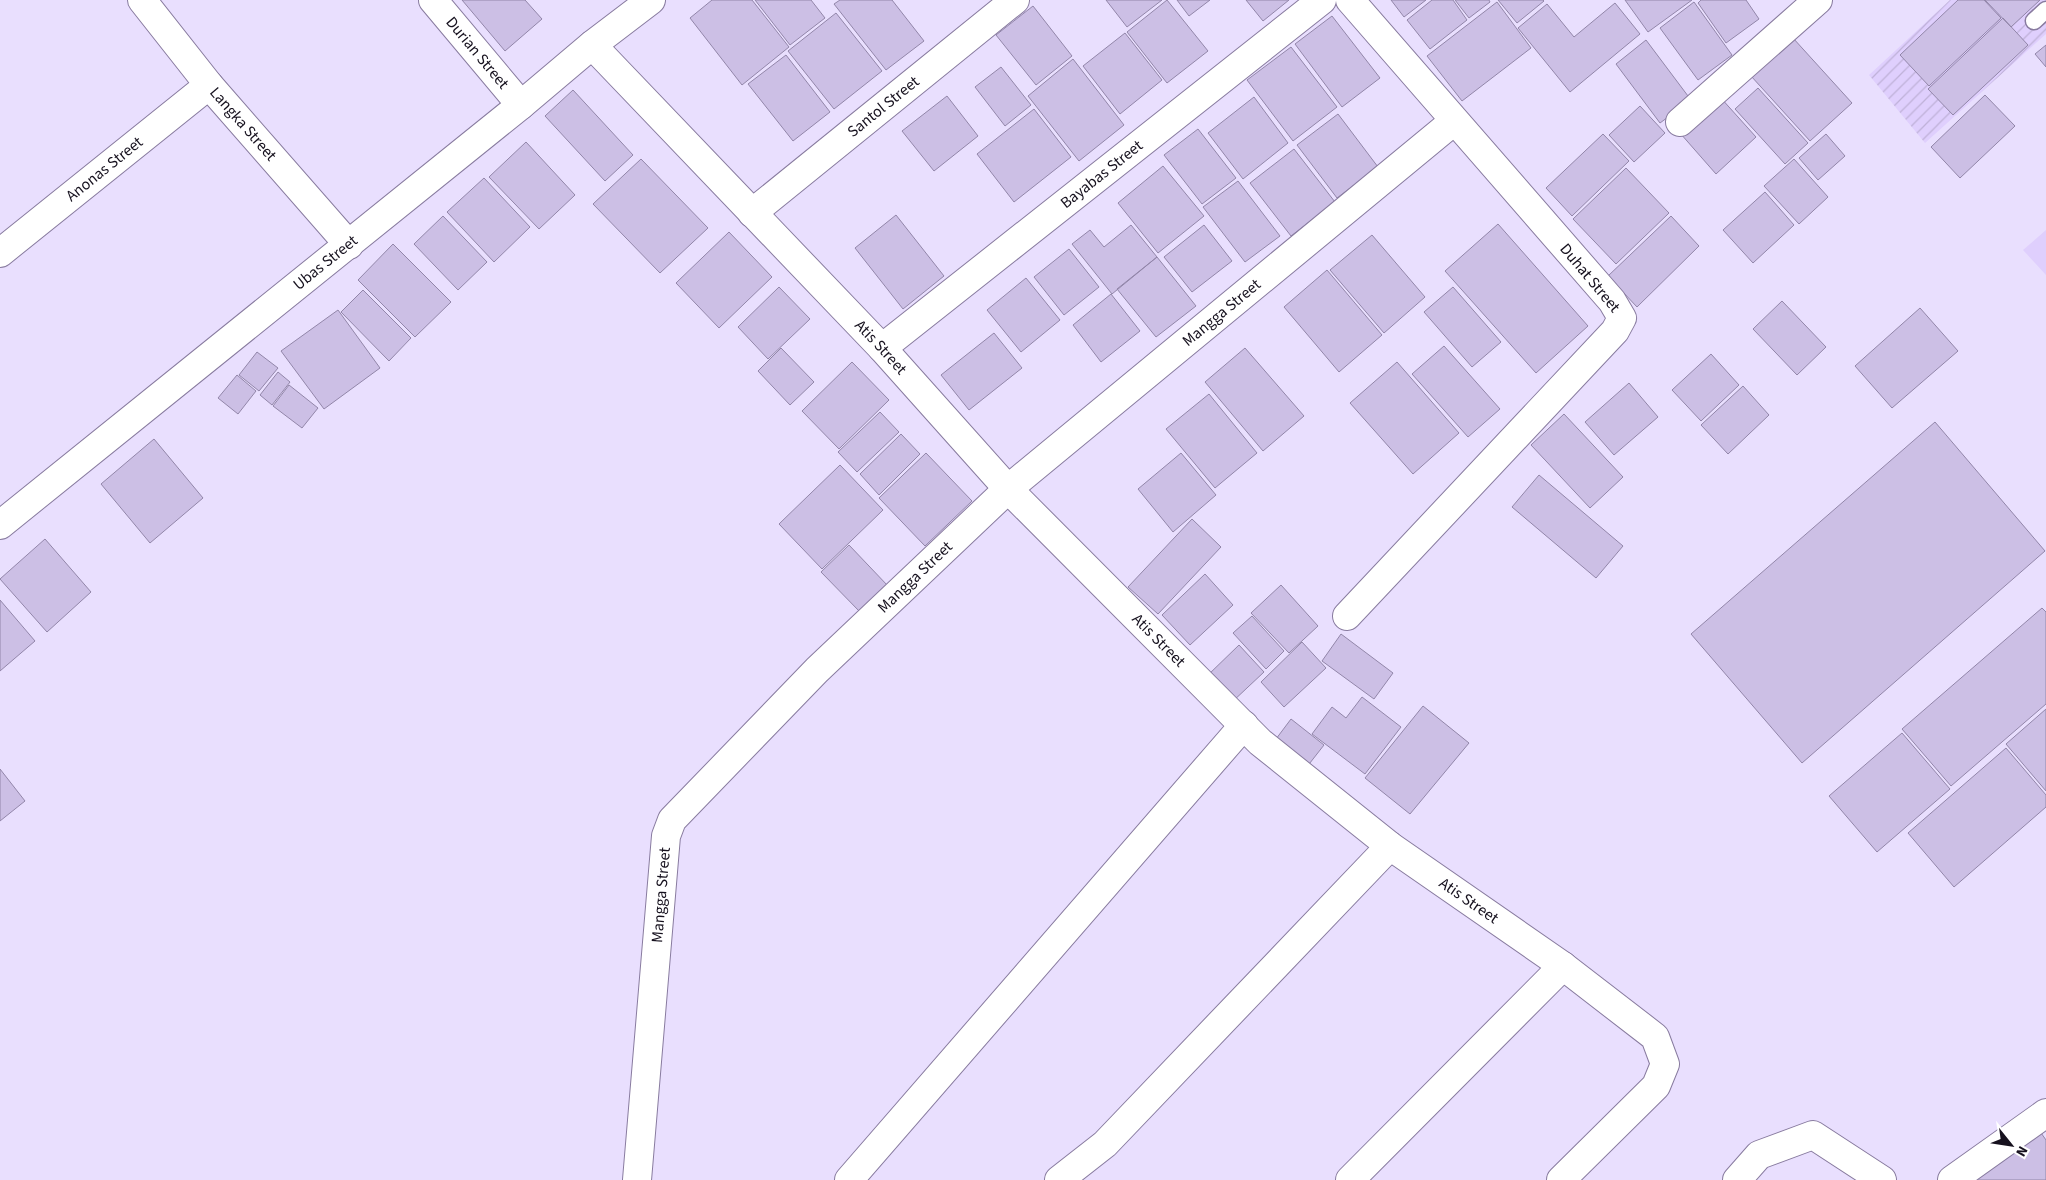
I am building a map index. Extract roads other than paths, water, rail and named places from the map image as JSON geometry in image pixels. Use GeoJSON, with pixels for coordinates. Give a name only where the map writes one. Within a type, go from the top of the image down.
{"type":"FeatureCollection","features":[{"type":"Feature","properties":{"kind":"street","name":"Langka Street"},"geometry":{"type":"LineString","coordinates":[[142,0],[209,85],[349,245]]}},
{"type":"Feature","properties":{"kind":"street","name":"Durian Street"},"geometry":{"type":"LineString","coordinates":[[433,0],[522,105]]}},
{"type":"Feature","properties":{"kind":"street","name":"Ubas Street"},"geometry":{"type":"LineString","coordinates":[[0,525],[522,105],[592,44],[651,0]]}},
{"type":"Feature","properties":{"kind":"street","name":"Santol Street"},"geometry":{"type":"LineString","coordinates":[[752,213],[1015,0]]}},
{"type":"Feature","properties":{"kind":"street","name":"Bayabas Street"},"geometry":{"type":"LineString","coordinates":[[882,348],[1322,0]]}},
{"type":"Feature","properties":{"kind":"street","name":"Duhat Street"},"geometry":{"type":"LineString","coordinates":[[1347,616],[1614,331],[1622,318],[1612,301],[1454,122],[1350,0]]}},
{"type":"Feature","properties":{"kind":"street"},"geometry":{"type":"LineString","coordinates":[[1680,122],[1818,0]]}},
{"type":"Feature","properties":{"kind":"street","name":"Atis Street"},"geometry":{"type":"LineString","coordinates":[[592,44],[882,348],[1008,489],[1260,742],[1390,846],[1563,966],[1655,1037],[1665,1064],[1656,1086],[1561,1180]]}},
{"type":"Feature","properties":{"kind":"street","name":"Anonas Street"},"geometry":{"type":"LineString","coordinates":[[0,253],[209,85]]}},
{"type":"Feature","properties":{"kind":"street","name":"Mangga Street"},"geometry":{"type":"LineString","coordinates":[[637,1180],[666,836],[672,820],[818,670],[1008,489],[1454,122]]}},
{"type":"Feature","properties":{"kind":"street"},"geometry":{"type":"LineString","coordinates":[[849,1180],[1244,725]]}},
{"type":"Feature","properties":{"kind":"street"},"geometry":{"type":"LineString","coordinates":[[1059,1180],[1105,1144],[1390,846]]}},
{"type":"Feature","properties":{"kind":"street"},"geometry":{"type":"LineString","coordinates":[[1350,1180],[1563,966]]}},
{"type":"Feature","properties":{"kind":"street"},"geometry":{"type":"LineString","coordinates":[[1952,1180],[2046,1113]]}},
{"type":"Feature","properties":{"kind":"street"},"geometry":{"type":"LineString","coordinates":[[1737,1180],[1759,1155],[1813,1135],[1882,1180]]}},
{"type":"Feature","properties":{"kind":"lane"},"geometry":{"type":"LineString","coordinates":[[2034,21],[2046,10]]}}]}
